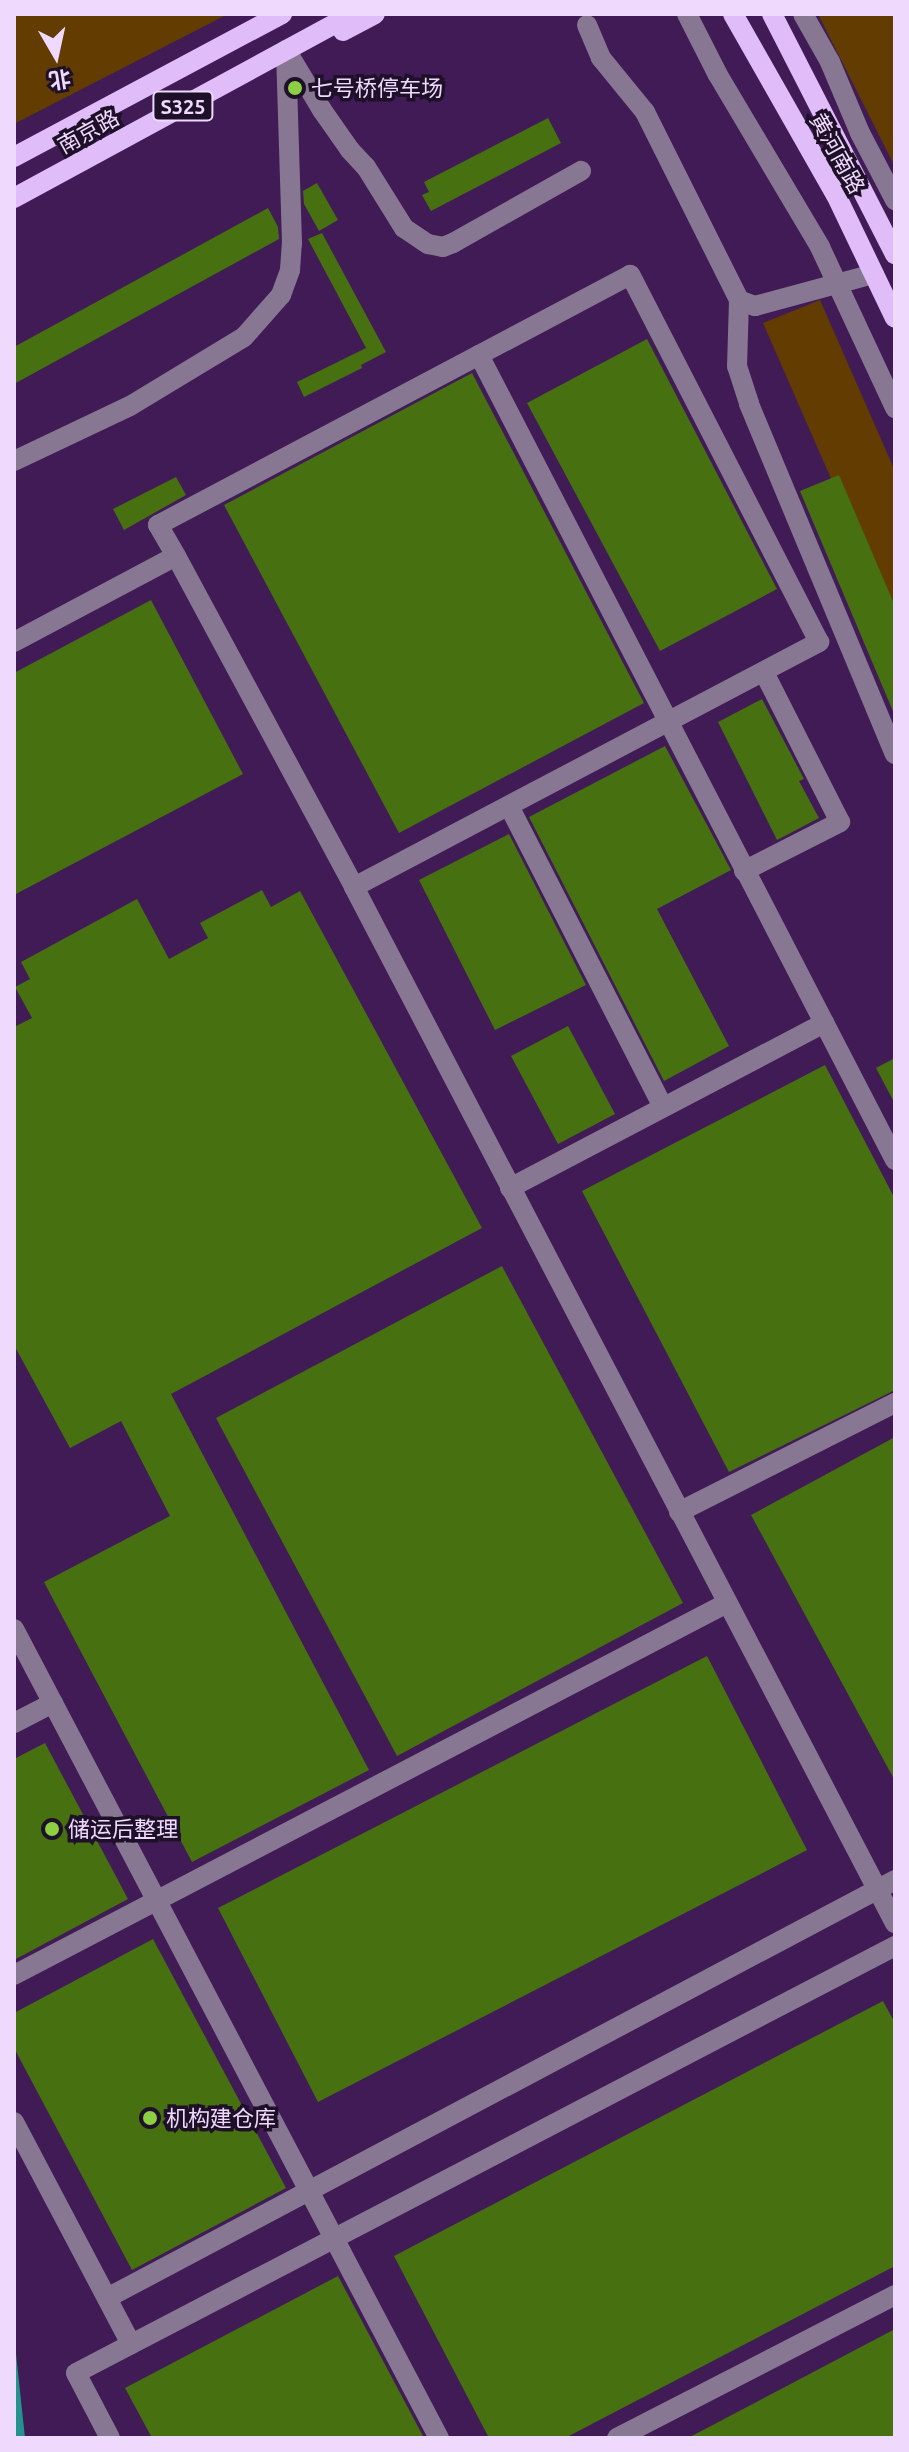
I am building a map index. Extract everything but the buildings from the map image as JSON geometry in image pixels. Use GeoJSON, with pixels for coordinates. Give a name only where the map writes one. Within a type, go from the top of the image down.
{"type":"FeatureCollection","features":[{"type":"Feature","properties":{"kind":"main road","name":"南京路"},"geometry":{"type":"LineString","coordinates":[[14,157],[282,14]]}},
{"type":"Feature","properties":{"kind":"main road","name":"南京路"},"geometry":{"type":"LineString","coordinates":[[14,198],[353,14]]}},
{"type":"Feature","properties":{"kind":"main road"},"geometry":{"type":"LineString","coordinates":[[286,50],[314,46],[375,14]]}},
{"type":"Feature","properties":{"kind":"main road","name":"黄河南路"},"geometry":{"type":"LineString","coordinates":[[733,14],[836,195],[895,318]]}},
{"type":"Feature","properties":{"kind":"main road","name":"黄河南路"},"geometry":{"type":"LineString","coordinates":[[772,14],[895,254]]}},
{"type":"Feature","properties":{"kind":"lane"},"geometry":{"type":"LineString","coordinates":[[687,14],[838,284],[895,408]]}},
{"type":"Feature","properties":{"kind":"lane"},"geometry":{"type":"LineString","coordinates":[[803,14],[830,62],[860,133],[895,200]]}},
{"type":"Feature","properties":{"kind":"lane"},"geometry":{"type":"LineString","coordinates":[[587,25],[601,58],[645,112],[739,300],[737,366],[749,404],[895,754]]}},
{"type":"Feature","properties":{"kind":"lane"},"geometry":{"type":"LineString","coordinates":[[286,50],[322,110],[366,167],[404,228],[428,244],[443,247],[453,243],[581,171]]}},
{"type":"Feature","properties":{"kind":"lane"},"geometry":{"type":"LineString","coordinates":[[14,461],[130,406],[244,337],[281,295],[290,270],[292,243],[286,50]]}},
{"type":"Feature","properties":{"kind":"lane"},"geometry":{"type":"LineString","coordinates":[[739,300],[755,306],[874,274]]}},
{"type":"Feature","properties":{"kind":"lane"},"geometry":{"type":"LineString","coordinates":[[354,887],[819,642],[630,275],[158,525],[354,887],[727,1603],[886,1885],[895,1923]]}},
{"type":"Feature","properties":{"kind":"lane"},"geometry":{"type":"LineString","coordinates":[[479,355],[666,723],[895,1160]]}},
{"type":"Feature","properties":{"kind":"lane"},"geometry":{"type":"LineString","coordinates":[[14,642],[176,556]]}},
{"type":"Feature","properties":{"kind":"lane"},"geometry":{"type":"LineString","coordinates":[[744,871],[840,822],[764,672]]}},
{"type":"Feature","properties":{"kind":"lane"},"geometry":{"type":"LineString","coordinates":[[509,806],[663,1107]]}},
{"type":"Feature","properties":{"kind":"lane"},"geometry":{"type":"LineString","coordinates":[[510,1188],[824,1023]]}},
{"type":"Feature","properties":{"kind":"lane"},"geometry":{"type":"LineString","coordinates":[[679,1512],[895,1403]]}},
{"type":"Feature","properties":{"kind":"lane"},"geometry":{"type":"LineString","coordinates":[[14,1975],[727,1603]]}},
{"type":"Feature","properties":{"kind":"lane"},"geometry":{"type":"LineString","coordinates":[[14,1629],[439,2438]]}},
{"type":"Feature","properties":{"kind":"lane"},"geometry":{"type":"LineString","coordinates":[[14,1723],[53,1703]]}},
{"type":"Feature","properties":{"kind":"lane"},"geometry":{"type":"LineString","coordinates":[[107,2298],[886,1885]]}},
{"type":"Feature","properties":{"kind":"lane"},"geometry":{"type":"LineString","coordinates":[[110,2438],[76,2373],[895,1946]]}},
{"type":"Feature","properties":{"kind":"lane"},"geometry":{"type":"LineString","coordinates":[[14,2122],[131,2344]]}},
{"type":"Feature","properties":{"kind":"lane"},"geometry":{"type":"LineString","coordinates":[[617,2438],[895,2295]]}},
{"type":"Feature","properties":{"kind":"shaded area"},"geometry":{"type":"Polygon","coordinates":[[[14,14],[228,14],[14,124],[14,14]]]}},
{"type":"Feature","properties":{"kind":"shaded area"},"geometry":{"type":"Polygon","coordinates":[[[818,14],[895,14],[895,167],[818,14]]]}},
{"type":"Feature","properties":{"kind":"shaded area"},"geometry":{"type":"Polygon","coordinates":[[[820,300],[895,471],[895,625],[763,323],[820,300]]]}},
{"type":"Feature","properties":{"kind":"shaded area"},"geometry":{"type":"Polygon","coordinates":[[[14,2335],[25,2438],[14,2438],[14,2335]]]}},
{"type":"Feature","properties":{"kind":"place","name":"七号桥停车场"},"geometry":{"type":"Point","coordinates":[295,88]}},
{"type":"Feature","properties":{"kind":"place","name":"储运后整理"},"geometry":{"type":"Point","coordinates":[52,1829]}},
{"type":"Feature","properties":{"kind":"place","name":"机构建仓库"},"geometry":{"type":"Point","coordinates":[150,2118]}}]}
